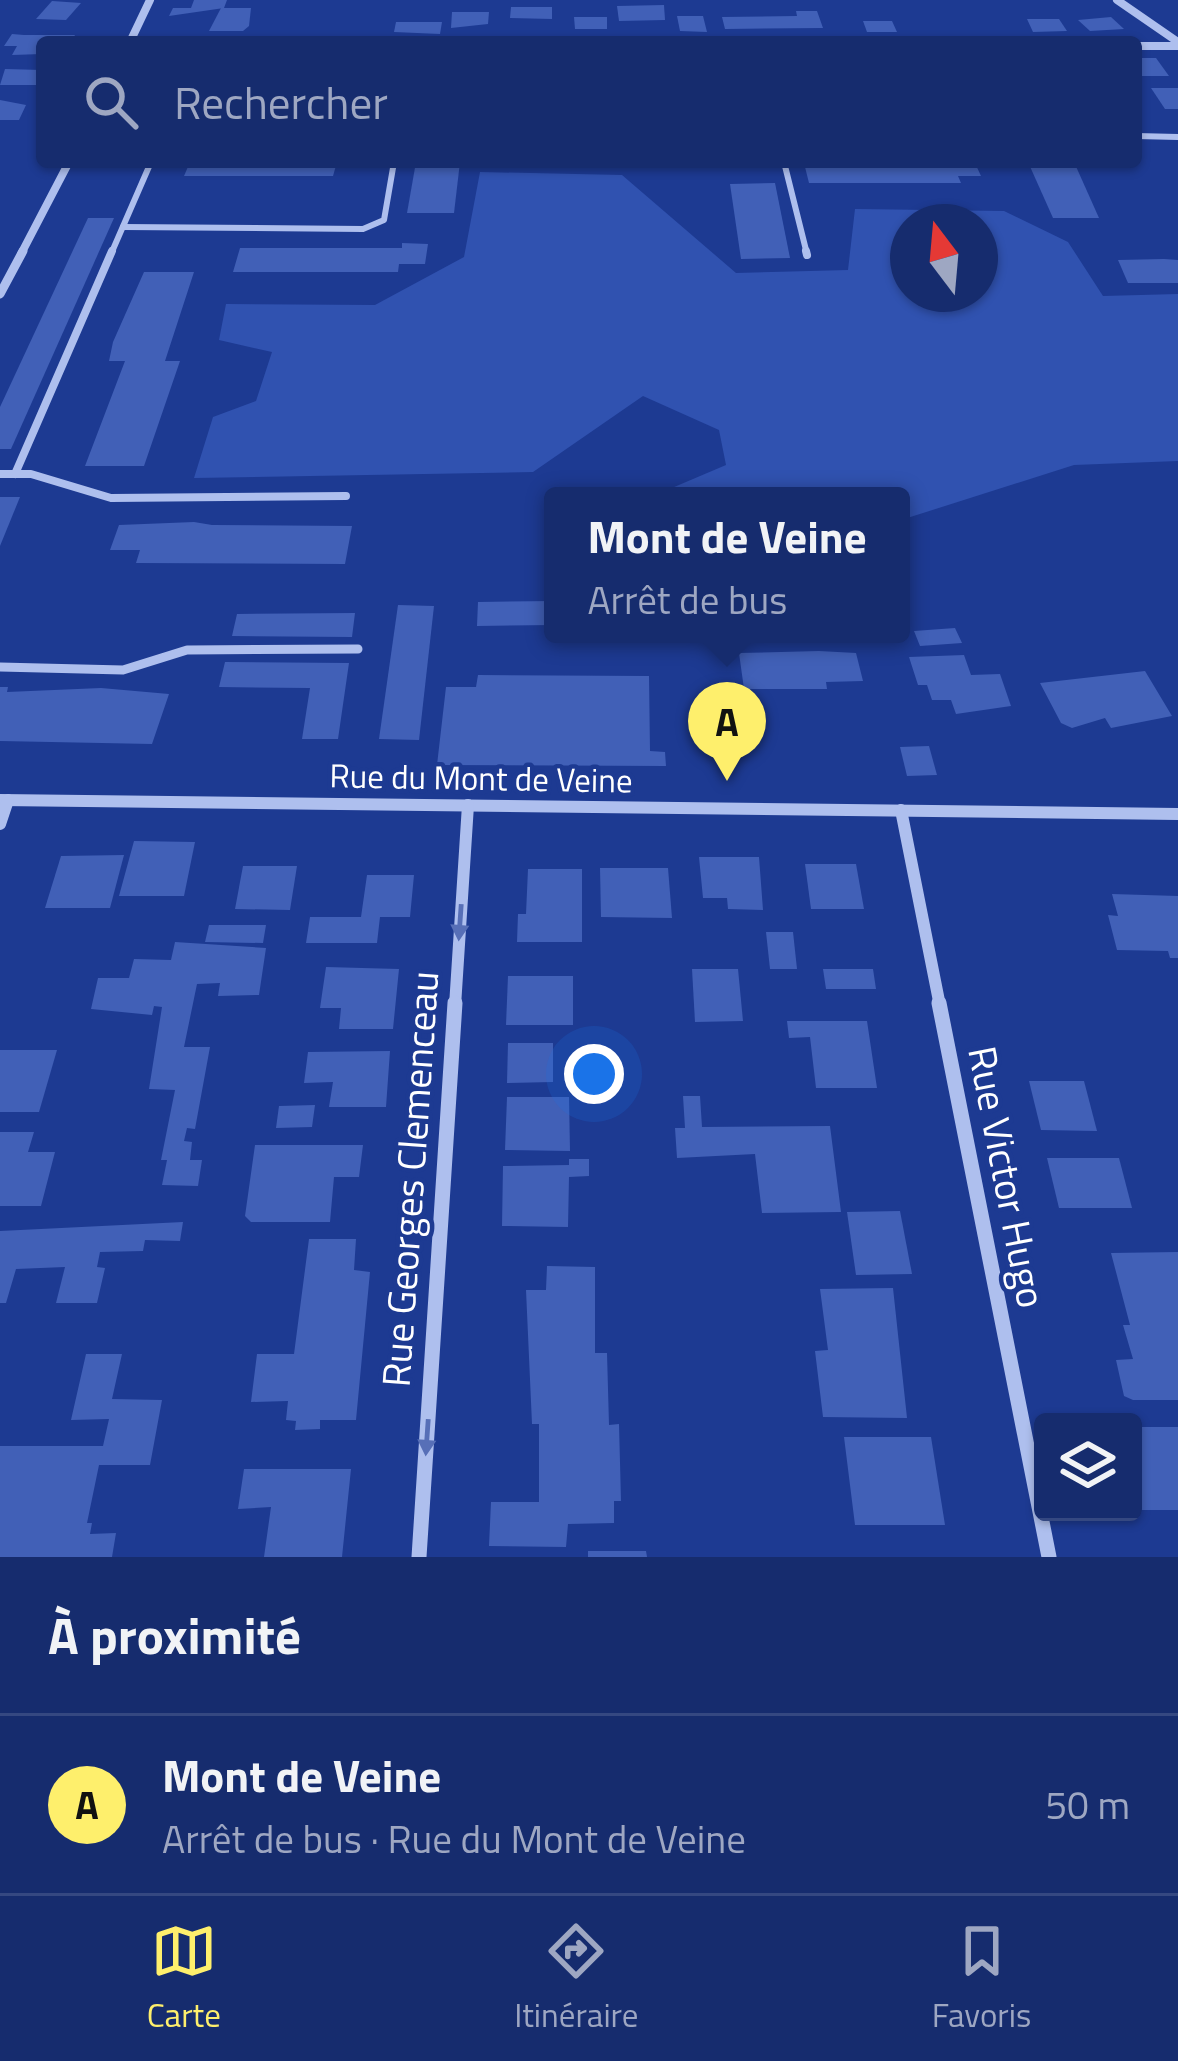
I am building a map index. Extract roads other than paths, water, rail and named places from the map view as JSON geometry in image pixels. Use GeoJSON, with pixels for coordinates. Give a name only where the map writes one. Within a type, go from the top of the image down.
{"type":"FeatureCollection","features":[{"type":"Feature","properties":{"kind":"street"},"geometry":{"type":"LineString","coordinates":[[133,36],[150,0]]}},
{"type":"Feature","properties":{"kind":"street"},"geometry":{"type":"LineString","coordinates":[[1117,0],[1178,44]]}},
{"type":"Feature","properties":{"kind":"street"},"geometry":{"type":"LineString","coordinates":[[1142,46],[1178,44]]}},
{"type":"Feature","properties":{"kind":"street"},"geometry":{"type":"LineString","coordinates":[[0,294],[66,168]]}},
{"type":"Feature","properties":{"kind":"street"},"geometry":{"type":"LineString","coordinates":[[0,824],[4,800]]}},
{"type":"Feature","properties":{"kind":"street","name":"Rue du Mont de Veine"},"geometry":{"type":"LineString","coordinates":[[4,800],[1178,814]]}},
{"type":"Feature","properties":{"kind":"street","name":"Rue Georges Clemenceau"},"geometry":{"type":"LineString","coordinates":[[419,1557],[468,805]]}},
{"type":"Feature","properties":{"kind":"street","name":"Rue Victor Hugo"},"geometry":{"type":"LineString","coordinates":[[901,810],[1049,1557]]}},
{"type":"Feature","properties":{"kind":"lane"},"geometry":{"type":"LineString","coordinates":[[1142,136],[1178,137]]}},
{"type":"Feature","properties":{"kind":"lane"},"geometry":{"type":"LineString","coordinates":[[15,474],[148,168]]}},
{"type":"Feature","properties":{"kind":"lane"},"geometry":{"type":"LineString","coordinates":[[123,227],[363,229],[384,220],[393,168]]}},
{"type":"Feature","properties":{"kind":"lane"},"geometry":{"type":"LineString","coordinates":[[785,168],[807,255]]}},
{"type":"Feature","properties":{"kind":"lane"},"geometry":{"type":"LineString","coordinates":[[0,474],[111,498],[346,496]]}},
{"type":"Feature","properties":{"kind":"lane"},"geometry":{"type":"LineString","coordinates":[[0,667],[123,670],[187,650],[358,649]]}},
{"type":"Feature","properties":{"kind":"place","name":"Mont de Veine"},"geometry":{"type":"Point","coordinates":[727,781]}}]}
